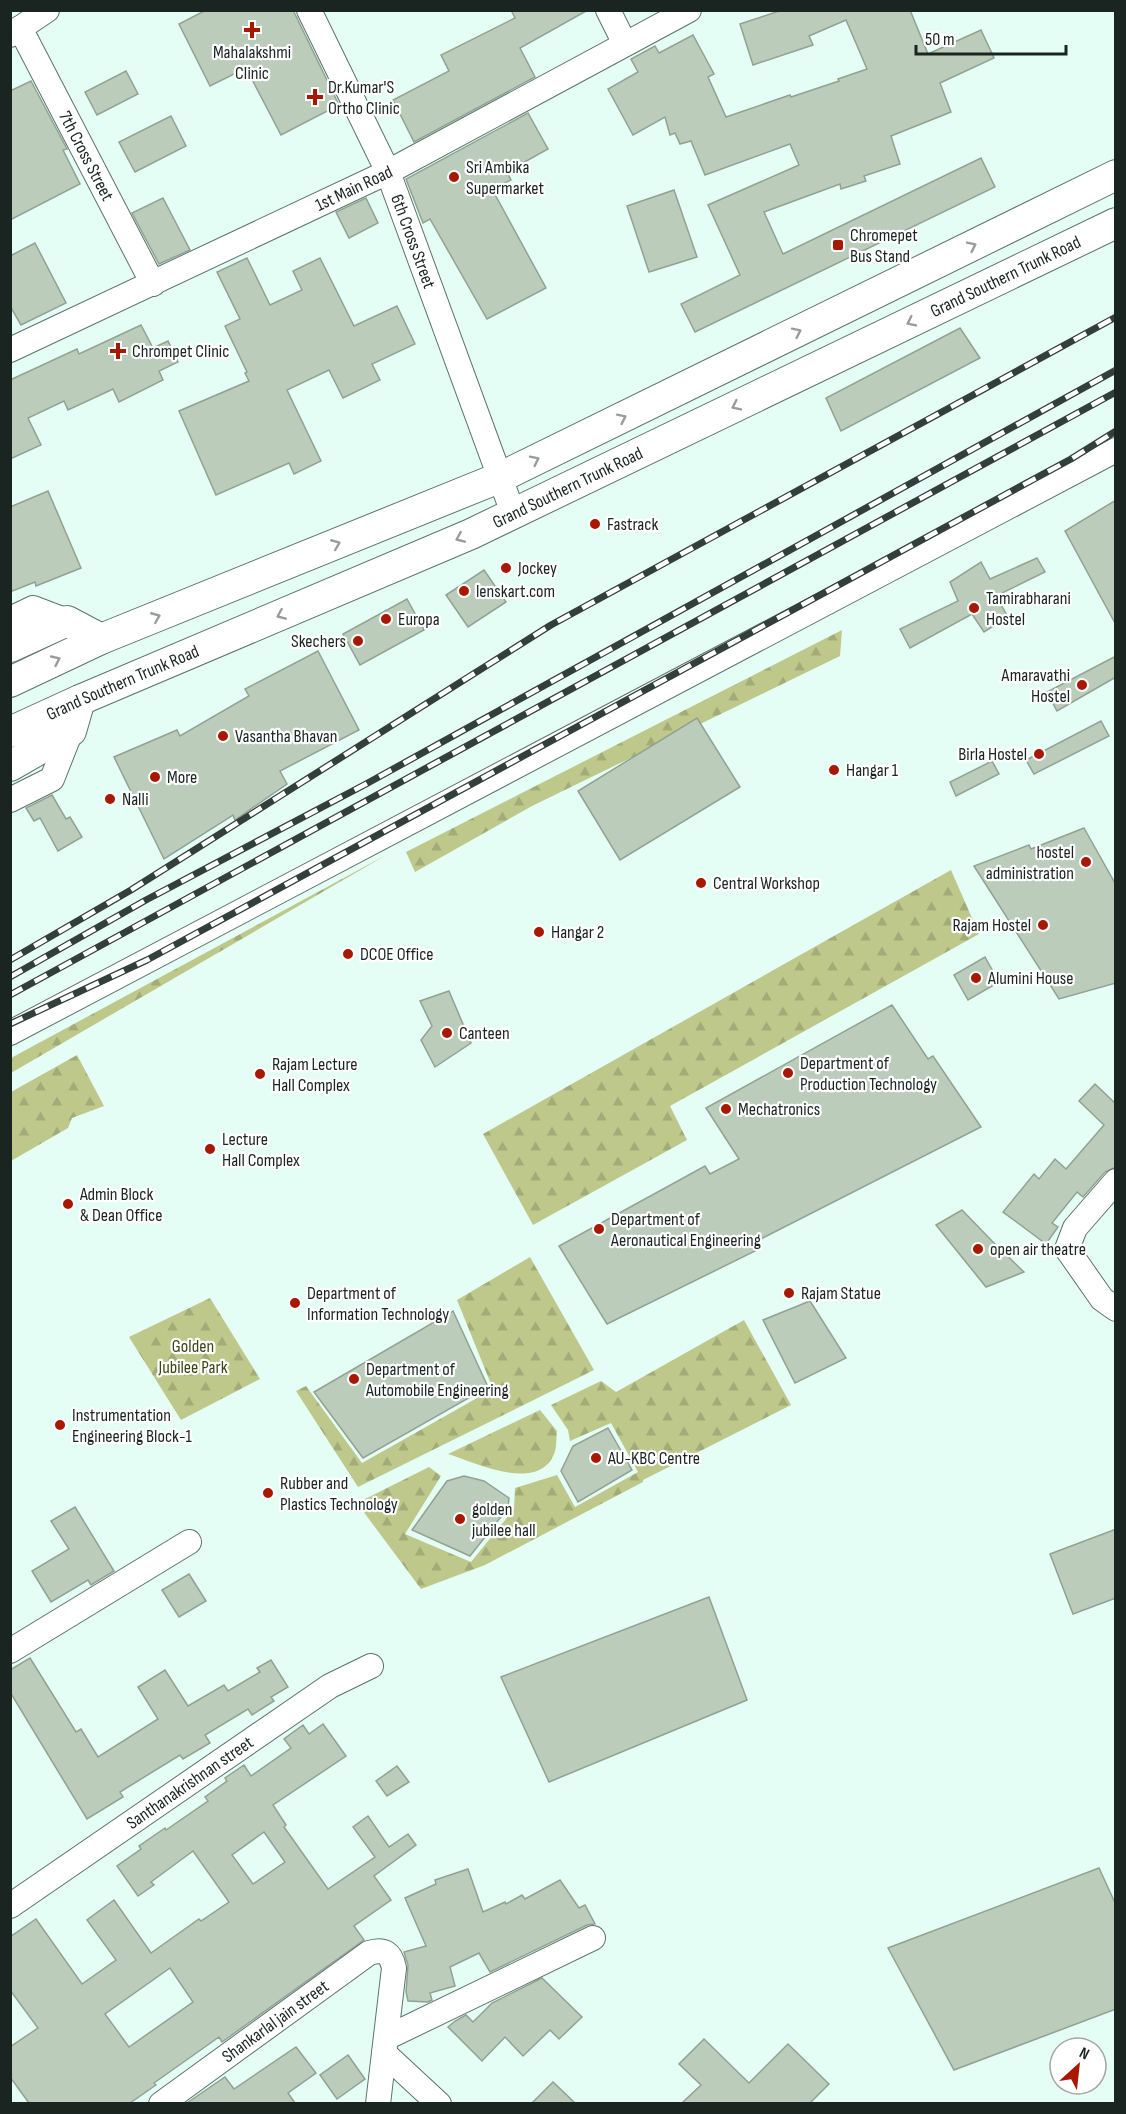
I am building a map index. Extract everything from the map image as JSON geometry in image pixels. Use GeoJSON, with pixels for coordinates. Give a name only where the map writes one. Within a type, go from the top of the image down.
{"type":"FeatureCollection","features":[{"type":"Feature","properties":{"kind":"main road"},"geometry":{"type":"LineString","coordinates":[[10,682],[102,639],[501,477],[1116,175]]}},
{"type":"Feature","properties":{"kind":"main road","name":"Grand Southern Trunk Road"},"geometry":{"type":"LineString","coordinates":[[10,732],[471,534],[1116,223]]}},
{"type":"Feature","properties":{"kind":"main road"},"geometry":{"type":"LineString","coordinates":[[10,647],[67,621],[102,639]]}},
{"type":"Feature","properties":{"kind":"main road"},"geometry":{"type":"LineString","coordinates":[[18,762],[72,731],[80,700]]}},
{"type":"Feature","properties":{"kind":"street"},"geometry":{"type":"LineString","coordinates":[[15,32],[47,10]]}},
{"type":"Feature","properties":{"kind":"street","name":"6th Cross Street"},"geometry":{"type":"LineString","coordinates":[[309,10],[388,172],[513,513]]}},
{"type":"Feature","properties":{"kind":"street"},"geometry":{"type":"LineString","coordinates":[[608,10],[625,44]]}},
{"type":"Feature","properties":{"kind":"street","name":"1st Main Road"},"geometry":{"type":"LineString","coordinates":[[10,350],[388,172],[689,10]]}},
{"type":"Feature","properties":{"kind":"street","name":"7th Cross Street"},"geometry":{"type":"LineString","coordinates":[[15,32],[153,284]]}},
{"type":"Feature","properties":{"kind":"street"},"geometry":{"type":"LineString","coordinates":[[10,1033],[1116,450]]}},
{"type":"Feature","properties":{"kind":"street"},"geometry":{"type":"LineString","coordinates":[[10,619],[33,608],[67,621]]}},
{"type":"Feature","properties":{"kind":"street"},"geometry":{"type":"LineString","coordinates":[[10,800],[52,779],[72,731]]}},
{"type":"Feature","properties":{"kind":"street"},"geometry":{"type":"LineString","coordinates":[[1116,1181],[1075,1228],[1067,1249],[1102,1299],[1116,1309]]}},
{"type":"Feature","properties":{"kind":"street"},"geometry":{"type":"LineString","coordinates":[[10,1651],[189,1542]]}},
{"type":"Feature","properties":{"kind":"street","name":"Santhanakrishnan street"},"geometry":{"type":"LineString","coordinates":[[10,1906],[330,1686],[371,1666]]}},
{"type":"Feature","properties":{"kind":"street"},"geometry":{"type":"LineString","coordinates":[[385,2046],[593,1938]]}},
{"type":"Feature","properties":{"kind":"street","name":"Shankarlal jain street"},"geometry":{"type":"LineString","coordinates":[[161,2103],[369,1953],[377,1950],[392,1958],[393,1974],[385,2046]]}},
{"type":"Feature","properties":{"kind":"street"},"geometry":{"type":"LineString","coordinates":[[378,2103],[385,2046]]}},
{"type":"Feature","properties":{"kind":"street"},"geometry":{"type":"LineString","coordinates":[[385,2046],[439,2103]]}},
{"type":"Feature","properties":{"kind":"green space"},"geometry":{"type":"Polygon","coordinates":[[[842,630],[840,656],[532,806],[415,872],[406,852],[842,630]]]}},
{"type":"Feature","properties":{"kind":"green space"},"geometry":{"type":"Polygon","coordinates":[[[388,854],[11,1073],[11,1058],[388,854]]]}},
{"type":"Feature","properties":{"kind":"green space"},"geometry":{"type":"Polygon","coordinates":[[[951,870],[979,934],[670,1106],[687,1140],[533,1225],[483,1134],[951,870]]]}},
{"type":"Feature","properties":{"kind":"green space"},"geometry":{"type":"Polygon","coordinates":[[[77,1055],[104,1106],[72,1118],[68,1128],[11,1161],[11,1092],[77,1055]]]}},
{"type":"Feature","properties":{"kind":"green space"},"geometry":{"type":"Polygon","coordinates":[[[530,1257],[594,1370],[358,1487],[296,1391],[306,1386],[362,1463],[493,1389],[457,1300],[530,1257]]]}},
{"type":"Feature","properties":{"kind":"green space","name":"Golden Jubilee Park"},"geometry":{"type":"Polygon","coordinates":[[[210,1298],[260,1379],[181,1420],[129,1337],[210,1298]]]}},
{"type":"Feature","properties":{"kind":"green space"},"geometry":{"type":"Polygon","coordinates":[[[744,1320],[791,1405],[643,1480],[485,1565],[421,1589],[357,1503],[429,1467],[441,1476],[405,1534],[471,1562],[514,1509],[515,1488],[557,1475],[575,1507],[638,1472],[611,1423],[570,1441],[568,1430],[551,1405],[601,1381],[616,1392],[744,1320]]]}},
{"type":"Feature","properties":{"kind":"green space"},"geometry":{"type":"Polygon","coordinates":[[[540,1410],[557,1431],[556,1446],[546,1466],[535,1472],[521,1474],[505,1472],[448,1454],[540,1410]]]}},
{"type":"Feature","properties":{"kind":"building"},"geometry":{"type":"Polygon","coordinates":[[[206,10],[293,10],[339,105],[281,135],[246,68],[210,86],[179,24],[206,10]]]}},
{"type":"Feature","properties":{"kind":"building"},"geometry":{"type":"Polygon","coordinates":[[[511,10],[588,10],[520,48],[535,77],[414,142],[393,100],[449,71],[441,55],[515,18],[511,10]]]}},
{"type":"Feature","properties":{"kind":"building"},"geometry":{"type":"Polygon","coordinates":[[[782,10],[910,10],[928,54],[981,30],[994,58],[940,83],[951,112],[891,136],[900,164],[864,176],[866,181],[841,189],[840,184],[764,212],[783,254],[981,158],[995,187],[695,332],[681,304],[740,275],[708,205],[799,165],[790,144],[705,175],[691,141],[680,144],[675,133],[670,135],[665,117],[633,135],[608,89],[638,72],[631,59],[655,46],[659,53],[693,35],[714,74],[708,77],[726,117],[839,81],[838,79],[867,69],[846,20],[809,36],[813,45],[753,65],[740,24],[782,10]]]}},
{"type":"Feature","properties":{"kind":"building"},"geometry":{"type":"Polygon","coordinates":[[[126,71],[138,94],[97,115],[85,92],[126,71]]]}},
{"type":"Feature","properties":{"kind":"building"},"geometry":{"type":"Polygon","coordinates":[[[31,81],[67,149],[63,150],[80,184],[10,220],[10,91],[31,81]]]}},
{"type":"Feature","properties":{"kind":"building"},"geometry":{"type":"Polygon","coordinates":[[[528,113],[548,149],[507,172],[511,180],[492,189],[546,288],[487,319],[430,219],[423,223],[406,179],[528,113]]]}},
{"type":"Feature","properties":{"kind":"building"},"geometry":{"type":"Polygon","coordinates":[[[171,116],[186,146],[135,172],[119,142],[171,116]]]}},
{"type":"Feature","properties":{"kind":"building"},"geometry":{"type":"Polygon","coordinates":[[[674,190],[697,257],[649,272],[627,206],[674,190]]]}},
{"type":"Feature","properties":{"kind":"building"},"geometry":{"type":"Polygon","coordinates":[[[163,198],[190,250],[159,264],[132,213],[163,198]]]}},
{"type":"Feature","properties":{"kind":"building"},"geometry":{"type":"Polygon","coordinates":[[[366,198],[378,223],[349,238],[336,212],[366,198]]]}},
{"type":"Feature","properties":{"kind":"building"},"geometry":{"type":"Polygon","coordinates":[[[35,243],[66,303],[21,325],[10,306],[10,256],[35,243]]]}},
{"type":"Feature","properties":{"kind":"building"},"geometry":{"type":"Polygon","coordinates":[[[247,258],[270,305],[302,290],[293,271],[320,258],[354,326],[397,306],[415,344],[372,364],[380,380],[343,398],[329,370],[287,390],[321,461],[294,474],[289,463],[216,495],[179,411],[249,381],[225,326],[240,319],[217,272],[247,258]]]}},
{"type":"Feature","properties":{"kind":"building"},"geometry":{"type":"Polygon","coordinates":[[[141,325],[153,348],[168,341],[178,362],[159,371],[163,380],[119,402],[113,389],[68,410],[64,401],[28,418],[41,445],[10,459],[10,380],[77,349],[79,354],[141,325]]]}},
{"type":"Feature","properties":{"kind":"building"},"geometry":{"type":"Polygon","coordinates":[[[960,328],[980,358],[841,431],[826,398],[960,328]]]}},
{"type":"Feature","properties":{"kind":"building"},"geometry":{"type":"Polygon","coordinates":[[[48,491],[81,568],[36,586],[35,582],[10,592],[10,507],[48,491]]]}},
{"type":"Feature","properties":{"kind":"building"},"geometry":{"type":"Polygon","coordinates":[[[1116,500],[1116,625],[1065,531],[1116,500]]]}},
{"type":"Feature","properties":{"kind":"building","name":"Tamirabharani Hostel"},"geometry":{"type":"Polygon","coordinates":[[[1037,558],[1045,572],[996,596],[1008,617],[984,632],[972,614],[910,648],[900,629],[958,601],[950,582],[981,562],[990,579],[1037,558]]]}},
{"type":"Feature","properties":{"kind":"building"},"geometry":{"type":"Polygon","coordinates":[[[484,570],[506,602],[468,627],[446,595],[484,570]]]}},
{"type":"Feature","properties":{"kind":"building"},"geometry":{"type":"Polygon","coordinates":[[[407,599],[424,630],[360,665],[343,634],[407,599]]]}},
{"type":"Feature","properties":{"kind":"building"},"geometry":{"type":"Polygon","coordinates":[[[318,651],[359,730],[280,771],[287,784],[235,820],[233,815],[164,859],[114,757],[177,730],[180,736],[249,696],[245,689],[318,651]]]}},
{"type":"Feature","properties":{"kind":"building","name":"Amaravathi Hostel"},"geometry":{"type":"Polygon","coordinates":[[[1116,656],[1116,677],[1057,711],[1047,692],[1116,656]]]}},
{"type":"Feature","properties":{"kind":"building"},"geometry":{"type":"Polygon","coordinates":[[[697,718],[740,787],[620,860],[578,791],[697,718]]]}},
{"type":"Feature","properties":{"kind":"building"},"geometry":{"type":"Polygon","coordinates":[[[1101,721],[1109,736],[1034,774],[1026,760],[1101,721]]]}},
{"type":"Feature","properties":{"kind":"building"},"geometry":{"type":"Polygon","coordinates":[[[992,761],[999,774],[956,796],[950,782],[992,761]]]}},
{"type":"Feature","properties":{"kind":"building"},"geometry":{"type":"Polygon","coordinates":[[[52,795],[66,819],[70,817],[82,837],[58,851],[40,818],[34,821],[26,808],[52,795]]]}},
{"type":"Feature","properties":{"kind":"building"},"geometry":{"type":"Polygon","coordinates":[[[1084,828],[1116,885],[1116,983],[1059,999],[974,866],[1029,845],[1031,849],[1084,828]]]}},
{"type":"Feature","properties":{"kind":"building","name":"Alumini House"},"geometry":{"type":"Polygon","coordinates":[[[985,957],[999,982],[968,1000],[954,975],[985,957]]]}},
{"type":"Feature","properties":{"kind":"building","name":"Canteen"},"geometry":{"type":"Polygon","coordinates":[[[449,991],[471,1043],[435,1067],[421,1040],[432,1026],[420,1001],[449,991]]]}},
{"type":"Feature","properties":{"kind":"building"},"geometry":{"type":"Polygon","coordinates":[[[892,1005],[928,1059],[933,1056],[981,1127],[751,1244],[755,1251],[607,1324],[559,1246],[705,1166],[710,1174],[739,1159],[706,1108],[892,1005]]]}},
{"type":"Feature","properties":{"kind":"building"},"geometry":{"type":"Polygon","coordinates":[[[1095,1084],[1116,1104],[1116,1167],[1105,1172],[1083,1197],[1077,1192],[1052,1223],[1058,1227],[1046,1244],[1003,1212],[1034,1174],[1039,1179],[1055,1159],[1066,1169],[1104,1125],[1079,1101],[1095,1084]]]}},
{"type":"Feature","properties":{"kind":"building","name":"open air theatre"},"geometry":{"type":"Polygon","coordinates":[[[962,1210],[1024,1272],[986,1287],[936,1225],[962,1210]]]}},
{"type":"Feature","properties":{"kind":"building"},"geometry":{"type":"Polygon","coordinates":[[[810,1301],[846,1358],[795,1383],[763,1320],[810,1301]]]}},
{"type":"Feature","properties":{"kind":"building"},"geometry":{"type":"Polygon","coordinates":[[[453,1311],[488,1387],[363,1458],[314,1392],[453,1311]]]}},
{"type":"Feature","properties":{"kind":"building","name":"AU-KBC Centre"},"geometry":{"type":"Polygon","coordinates":[[[608,1428],[632,1470],[578,1502],[561,1471],[573,1446],[608,1428]]]}},
{"type":"Feature","properties":{"kind":"building","name":"golden jubilee hall"},"geometry":{"type":"Polygon","coordinates":[[[464,1476],[484,1481],[509,1498],[508,1508],[470,1556],[412,1530],[447,1481],[464,1476]]]}},
{"type":"Feature","properties":{"kind":"building"},"geometry":{"type":"Polygon","coordinates":[[[75,1507],[114,1571],[91,1585],[88,1580],[51,1602],[32,1571],[69,1549],[51,1521],[75,1507]]]}},
{"type":"Feature","properties":{"kind":"building"},"geometry":{"type":"Polygon","coordinates":[[[1116,1529],[1116,1598],[1073,1614],[1050,1554],[1116,1529]]]}},
{"type":"Feature","properties":{"kind":"building"},"geometry":{"type":"Polygon","coordinates":[[[189,1574],[206,1601],[179,1617],[162,1590],[189,1574]]]}},
{"type":"Feature","properties":{"kind":"building"},"geometry":{"type":"Polygon","coordinates":[[[709,1597],[747,1700],[549,1782],[501,1677],[709,1597]]]}},
{"type":"Feature","properties":{"kind":"building"},"geometry":{"type":"Polygon","coordinates":[[[30,1658],[76,1732],[81,1729],[98,1757],[158,1719],[138,1687],[165,1670],[188,1706],[224,1685],[228,1691],[260,1672],[257,1668],[271,1660],[288,1687],[271,1697],[274,1701],[252,1715],[248,1709],[205,1735],[210,1743],[183,1759],[180,1755],[120,1792],[123,1797],[87,1819],[10,1692],[10,1670],[30,1658]]]}},
{"type":"Feature","properties":{"kind":"building"},"geometry":{"type":"Polygon","coordinates":[[[323,1724],[346,1756],[273,1805],[286,1825],[284,1827],[328,1889],[375,1857],[353,1827],[368,1816],[389,1847],[408,1834],[416,1845],[374,1876],[391,1900],[354,1926],[364,1940],[222,2042],[219,2037],[130,2103],[29,2103],[10,2077],[10,2047],[38,2028],[10,1990],[10,1937],[36,1919],[82,1984],[116,1960],[87,1920],[114,1900],[151,1953],[199,1919],[201,1921],[229,1902],[193,1851],[151,1882],[154,1885],[138,1896],[117,1866],[141,1849],[139,1846],[208,1801],[205,1797],[227,1781],[225,1778],[244,1765],[251,1776],[291,1748],[284,1739],[303,1725],[309,1734],[323,1724]],[[264,1832],[232,1855],[253,1884],[285,1862],[264,1832]],[[170,1968],[105,2014],[129,2047],[193,2002],[170,1968]]]}},
{"type":"Feature","properties":{"kind":"building"},"geometry":{"type":"Polygon","coordinates":[[[397,1766],[409,1782],[387,1796],[376,1781],[397,1766]]]}},
{"type":"Feature","properties":{"kind":"building"},"geometry":{"type":"Polygon","coordinates":[[[1099,1868],[1116,1905],[1116,2009],[954,2070],[888,1948],[1099,1868]]]}},
{"type":"Feature","properties":{"kind":"building"},"geometry":{"type":"Polygon","coordinates":[[[468,1869],[483,1912],[505,1902],[506,1904],[522,1895],[525,1899],[560,1880],[579,1908],[585,1905],[595,1924],[587,1925],[490,1972],[479,1953],[450,1967],[455,1986],[430,1993],[432,2000],[428,2002],[408,2001],[406,1992],[408,1965],[404,1952],[426,1946],[405,1898],[436,1884],[435,1880],[468,1869]]]}},
{"type":"Feature","properties":{"kind":"building"},"geometry":{"type":"Polygon","coordinates":[[[542,1978],[582,2017],[559,2039],[550,2030],[523,2056],[505,2037],[482,2061],[448,2027],[466,2015],[473,2022],[492,2003],[542,1978]]]}},
{"type":"Feature","properties":{"kind":"building"},"geometry":{"type":"Polygon","coordinates":[[[704,2039],[749,2083],[788,2044],[829,2084],[810,2103],[682,2103],[701,2085],[679,2064],[704,2039]]]}},
{"type":"Feature","properties":{"kind":"building"},"geometry":{"type":"Polygon","coordinates":[[[296,2047],[316,2073],[288,2093],[295,2103],[187,2103],[225,2077],[234,2089],[296,2047]]]}},
{"type":"Feature","properties":{"kind":"building"},"geometry":{"type":"Polygon","coordinates":[[[348,2055],[365,2079],[337,2099],[320,2075],[348,2055]]]}},
{"type":"Feature","properties":{"kind":"building"},"geometry":{"type":"Polygon","coordinates":[[[553,2082],[575,2103],[532,2103],[553,2082]]]}},
{"type":"Feature","properties":{"kind":"railway"},"geometry":{"type":"LineString","coordinates":[[10,960],[131,890],[551,625],[1116,317]]}},
{"type":"Feature","properties":{"kind":"railway"},"geometry":{"type":"LineString","coordinates":[[10,977],[146,900],[366,784],[1116,370]]}},
{"type":"Feature","properties":{"kind":"railway"},"geometry":{"type":"LineString","coordinates":[[10,995],[1116,392]]}},
{"type":"Feature","properties":{"kind":"railway"},"geometry":{"type":"LineString","coordinates":[[10,1024],[147,960],[1071,459],[1116,431]]}},
{"type":"Feature","properties":{"kind":"place","name":"Mahalakshmi Clinic"},"geometry":{"type":"Point","coordinates":[252,30]}},
{"type":"Feature","properties":{"kind":"place","name":"Dr.Kumar'S Ortho Clinic"},"geometry":{"type":"Point","coordinates":[315,97]}},
{"type":"Feature","properties":{"kind":"place","name":"Sri Ambika Supermarket"},"geometry":{"type":"Point","coordinates":[454,177]}},
{"type":"Feature","properties":{"kind":"place","name":"Chromepet Bus Stand"},"geometry":{"type":"Point","coordinates":[838,245]}},
{"type":"Feature","properties":{"kind":"place","name":"Chrompet Clinic"},"geometry":{"type":"Point","coordinates":[118,351]}},
{"type":"Feature","properties":{"kind":"place","name":"Fastrack"},"geometry":{"type":"Point","coordinates":[595,524]}},
{"type":"Feature","properties":{"kind":"place","name":"Jockey"},"geometry":{"type":"Point","coordinates":[506,568]}},
{"type":"Feature","properties":{"kind":"place","name":"lenskart.com"},"geometry":{"type":"Point","coordinates":[464,591]}},
{"type":"Feature","properties":{"kind":"place","name":"Tamirabharani Hostel"},"geometry":{"type":"Point","coordinates":[974,608]}},
{"type":"Feature","properties":{"kind":"place","name":"Europa"},"geometry":{"type":"Point","coordinates":[386,619]}},
{"type":"Feature","properties":{"kind":"place","name":"Skechers"},"geometry":{"type":"Point","coordinates":[358,641]}},
{"type":"Feature","properties":{"kind":"place","name":"Amaravathi Hostel"},"geometry":{"type":"Point","coordinates":[1082,685]}},
{"type":"Feature","properties":{"kind":"place","name":"Vasantha Bhavan"},"geometry":{"type":"Point","coordinates":[223,736]}},
{"type":"Feature","properties":{"kind":"place","name":"Birla Hostel"},"geometry":{"type":"Point","coordinates":[1039,754]}},
{"type":"Feature","properties":{"kind":"place","name":"Hangar 1"},"geometry":{"type":"Point","coordinates":[834,770]}},
{"type":"Feature","properties":{"kind":"place","name":"More"},"geometry":{"type":"Point","coordinates":[155,777]}},
{"type":"Feature","properties":{"kind":"place","name":"Nalli"},"geometry":{"type":"Point","coordinates":[110,799]}},
{"type":"Feature","properties":{"kind":"place","name":"hostel administration"},"geometry":{"type":"Point","coordinates":[1086,862]}},
{"type":"Feature","properties":{"kind":"place","name":"Central Workshop"},"geometry":{"type":"Point","coordinates":[701,883]}},
{"type":"Feature","properties":{"kind":"place","name":"Rajam Hostel"},"geometry":{"type":"Point","coordinates":[1043,925]}},
{"type":"Feature","properties":{"kind":"place","name":"Hangar 2"},"geometry":{"type":"Point","coordinates":[539,932]}},
{"type":"Feature","properties":{"kind":"place","name":"DCOE Office"},"geometry":{"type":"Point","coordinates":[348,954]}},
{"type":"Feature","properties":{"kind":"place","name":"Alumini House"},"geometry":{"type":"Point","coordinates":[976,978]}},
{"type":"Feature","properties":{"kind":"place","name":"Canteen"},"geometry":{"type":"Point","coordinates":[447,1033]}},
{"type":"Feature","properties":{"kind":"place","name":"Department of Production Technology"},"geometry":{"type":"Point","coordinates":[788,1073]}},
{"type":"Feature","properties":{"kind":"place","name":"Rajam Lecture Hall Complex"},"geometry":{"type":"Point","coordinates":[260,1074]}},
{"type":"Feature","properties":{"kind":"place","name":"Mechatronics"},"geometry":{"type":"Point","coordinates":[726,1109]}},
{"type":"Feature","properties":{"kind":"place","name":"Lecture Hall Complex"},"geometry":{"type":"Point","coordinates":[210,1149]}},
{"type":"Feature","properties":{"kind":"place","name":"Admin Block & Dean Office"},"geometry":{"type":"Point","coordinates":[68,1204]}},
{"type":"Feature","properties":{"kind":"place","name":"Department of Aeronautical Engineering"},"geometry":{"type":"Point","coordinates":[599,1229]}},
{"type":"Feature","properties":{"kind":"place","name":"open air theatre"},"geometry":{"type":"Point","coordinates":[978,1249]}},
{"type":"Feature","properties":{"kind":"place","name":"Rajam Statue"},"geometry":{"type":"Point","coordinates":[789,1293]}},
{"type":"Feature","properties":{"kind":"place","name":"Department of Information Technology"},"geometry":{"type":"Point","coordinates":[295,1303]}},
{"type":"Feature","properties":{"kind":"place","name":"Department of Automobile Engineering"},"geometry":{"type":"Point","coordinates":[354,1379]}},
{"type":"Feature","properties":{"kind":"place","name":"Instrumentation Engineering Block-1"},"geometry":{"type":"Point","coordinates":[60,1425]}},
{"type":"Feature","properties":{"kind":"place","name":"AU-KBC Centre"},"geometry":{"type":"Point","coordinates":[596,1458]}},
{"type":"Feature","properties":{"kind":"place","name":"Rubber and Plastics Technology"},"geometry":{"type":"Point","coordinates":[268,1493]}},
{"type":"Feature","properties":{"kind":"place","name":"golden jubilee hall"},"geometry":{"type":"Point","coordinates":[460,1519]}}]}
